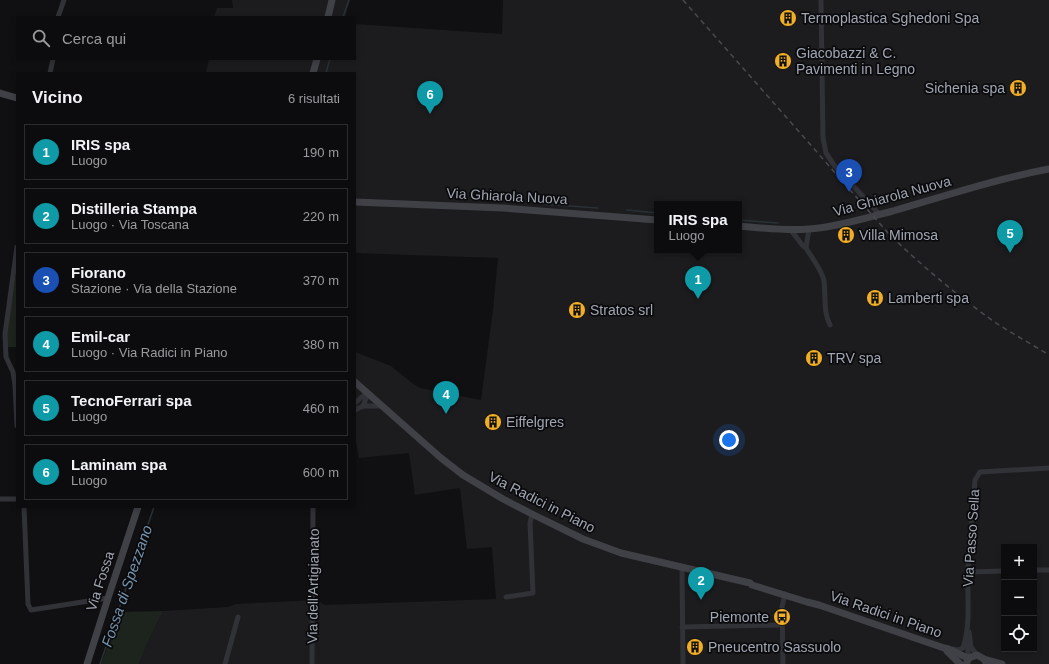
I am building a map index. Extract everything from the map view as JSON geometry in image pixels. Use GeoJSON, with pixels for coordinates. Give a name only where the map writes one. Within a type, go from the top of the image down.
{"type":"FeatureCollection","features":[{"type":"Feature","properties":{"kind":"street"},"geometry":{"type":"LineString","coordinates":[[58,16],[64,0]]}},
{"type":"Feature","properties":{"kind":"street"},"geometry":{"type":"LineString","coordinates":[[328,16],[332,0]]}},
{"type":"Feature","properties":{"kind":"street"},"geometry":{"type":"LineString","coordinates":[[821,0],[823,138],[826,153],[834,165],[879,214]]}},
{"type":"Feature","properties":{"kind":"street"},"geometry":{"type":"LineString","coordinates":[[50,72],[53,60]]}},
{"type":"Feature","properties":{"kind":"street"},"geometry":{"type":"LineString","coordinates":[[313,72],[317,60]]}},
{"type":"Feature","properties":{"kind":"street"},"geometry":{"type":"LineString","coordinates":[[0,93],[16,98]]}},
{"type":"Feature","properties":{"kind":"street","name":"Via Ghiarola Nuova"},"geometry":{"type":"LineString","coordinates":[[742,226],[809,229],[838,224],[1001,180],[1049,169]]}},
{"type":"Feature","properties":{"kind":"street","name":"Via Ghiarola Nuova"},"geometry":{"type":"LineString","coordinates":[[356,202],[503,208],[654,220]]}},
{"type":"Feature","properties":{"kind":"street"},"geometry":{"type":"LineString","coordinates":[[790,229],[806,248],[824,279],[826,319],[830,325]]}},
{"type":"Feature","properties":{"kind":"street"},"geometry":{"type":"LineString","coordinates":[[806,248],[809,229]]}},
{"type":"Feature","properties":{"kind":"street"},"geometry":{"type":"LineString","coordinates":[[16,254],[5,334],[6,356],[13,372],[16,406]]}},
{"type":"Feature","properties":{"kind":"street","name":"Via Radici in Piano"},"geometry":{"type":"LineString","coordinates":[[356,383],[441,458],[463,475],[503,499],[532,514],[583,539],[621,553],[750,583]]}},
{"type":"Feature","properties":{"kind":"street"},"geometry":{"type":"LineString","coordinates":[[356,402],[364,395],[368,394]]}},
{"type":"Feature","properties":{"kind":"street"},"geometry":{"type":"LineString","coordinates":[[363,406],[368,394]]}},
{"type":"Feature","properties":{"kind":"street"},"geometry":{"type":"LineString","coordinates":[[356,410],[363,406],[382,406]]}},
{"type":"Feature","properties":{"kind":"street","name":"Via Passo Sella"},"geometry":{"type":"LineString","coordinates":[[970,659],[966,638],[968,627],[968,572],[975,480],[980,472],[1049,468]]}},
{"type":"Feature","properties":{"kind":"street"},"geometry":{"type":"LineString","coordinates":[[0,499],[16,499]]}},
{"type":"Feature","properties":{"kind":"street"},"geometry":{"type":"LineString","coordinates":[[24,508],[28,604],[31,610],[108,598]]}},
{"type":"Feature","properties":{"kind":"street","name":"Via Fossa"},"geometry":{"type":"LineString","coordinates":[[87,664],[138,508]]}},
{"type":"Feature","properties":{"kind":"street","name":"Via dell'Artigianato"},"geometry":{"type":"LineString","coordinates":[[312,664],[313,508]]}},
{"type":"Feature","properties":{"kind":"street"},"geometry":{"type":"LineString","coordinates":[[506,597],[533,593],[530,522],[532,514]]}},
{"type":"Feature","properties":{"kind":"street"},"geometry":{"type":"LineString","coordinates":[[682,568],[683,664]]}},
{"type":"Feature","properties":{"kind":"street"},"geometry":{"type":"LineString","coordinates":[[1037,570],[1049,570]]}},
{"type":"Feature","properties":{"kind":"street"},"geometry":{"type":"LineString","coordinates":[[968,572],[1001,571]]}},
{"type":"Feature","properties":{"kind":"street"},"geometry":{"type":"LineString","coordinates":[[750,583],[762,583],[772,586],[805,597],[819,605]]}},
{"type":"Feature","properties":{"kind":"street"},"geometry":{"type":"LineString","coordinates":[[750,583],[752,585],[819,605]]}},
{"type":"Feature","properties":{"kind":"street"},"geometry":{"type":"LineString","coordinates":[[772,586],[784,594],[802,598],[805,597]]}},
{"type":"Feature","properties":{"kind":"street"},"geometry":{"type":"LineString","coordinates":[[783,664],[782,607],[784,594]]}},
{"type":"Feature","properties":{"kind":"street","name":"Via Radici in Piano"},"geometry":{"type":"LineString","coordinates":[[819,605],[946,648],[970,659],[1002,664]]}},
{"type":"Feature","properties":{"kind":"street"},"geometry":{"type":"LineString","coordinates":[[225,664],[238,617]]}},
{"type":"Feature","properties":{"kind":"street"},"geometry":{"type":"LineString","coordinates":[[682,627],[782,625]]}},
{"type":"Feature","properties":{"kind":"street","name":"Via Passo Sella"},"geometry":{"type":"LineString","coordinates":[[968,627],[972,647],[970,659]]}},
{"type":"Feature","properties":{"kind":"street"},"geometry":{"type":"LineString","coordinates":[[946,648],[958,650],[963,648],[966,638]]}},
{"type":"Feature","properties":{"kind":"street"},"geometry":{"type":"LineString","coordinates":[[946,648],[960,664]]}},
{"type":"Feature","properties":{"kind":"shaded area"},"geometry":{"type":"Polygon","coordinates":[[[232,0],[350,0],[345,16],[214,16],[217,8],[233,8],[232,0]]]}},
{"type":"Feature","properties":{"kind":"shaded area"},"geometry":{"type":"Polygon","coordinates":[[[503,0],[1049,0],[1049,664],[139,664],[163,611],[228,607],[236,604],[316,600],[325,605],[496,599],[492,547],[467,549],[460,488],[415,495],[409,453],[359,458],[356,443],[356,352],[391,366],[420,388],[481,400],[493,310],[498,258],[356,253],[356,72],[206,72],[209,60],[356,60],[356,24],[502,34],[503,0]]]}},
{"type":"Feature","properties":{"kind":"shaded area"},"geometry":{"type":"Polygon","coordinates":[[[16,274],[16,347],[6,347],[5,333],[16,274]]]}},
{"type":"Feature","properties":{"kind":"shaded area"},"geometry":{"type":"Polygon","coordinates":[[[163,611],[139,664],[101,664],[120,612],[163,611]]]}},
{"type":"Feature","properties":{"kind":"waterway","name":"Fossa di Spezzano"},"geometry":{"type":"LineString","coordinates":[[343,16],[349,0]]}},
{"type":"Feature","properties":{"kind":"waterway","name":"Fossa di Spezzano"},"geometry":{"type":"LineString","coordinates":[[326,72],[330,60]]}},
{"type":"Feature","properties":{"kind":"waterway"},"geometry":{"type":"LineString","coordinates":[[542,204],[598,208]]}},
{"type":"Feature","properties":{"kind":"waterway"},"geometry":{"type":"LineString","coordinates":[[627,210],[654,213]]}},
{"type":"Feature","properties":{"kind":"waterway"},"geometry":{"type":"LineString","coordinates":[[742,220],[778,223]]}},
{"type":"Feature","properties":{"kind":"waterway","name":"Fossa di Spezzano"},"geometry":{"type":"LineString","coordinates":[[100,664],[154,508]]}},
{"type":"Feature","properties":{"kind":"railway"},"geometry":{"type":"LineString","coordinates":[[683,0],[889,234],[928,270],[970,304],[999,325],[1049,355]]}},
{"type":"Feature","properties":{"kind":"place","name":"Termoplastica Sghedoni Spa"},"geometry":{"type":"Point","coordinates":[788,18]}},
{"type":"Feature","properties":{"kind":"place","name":"Giacobazzi & C. Pavimenti in Legno"},"geometry":{"type":"Point","coordinates":[783,61]}},
{"type":"Feature","properties":{"kind":"place","name":"Sichenia spa"},"geometry":{"type":"Point","coordinates":[1018,88]}},
{"type":"Feature","properties":{"kind":"place","name":"Laminam spa"},"geometry":{"type":"Point","coordinates":[430,114]}},
{"type":"Feature","properties":{"kind":"place","name":"Fiorano"},"geometry":{"type":"Point","coordinates":[849,192]}},
{"type":"Feature","properties":{"kind":"place","name":"Villa Mimosa"},"geometry":{"type":"Point","coordinates":[846,235]}},
{"type":"Feature","properties":{"kind":"place","name":"TecnoFerrari spa"},"geometry":{"type":"Point","coordinates":[1010,253]}},
{"type":"Feature","properties":{"kind":"place","name":"Lamberti spa"},"geometry":{"type":"Point","coordinates":[875,298]}},
{"type":"Feature","properties":{"kind":"place","name":"IRIS spa"},"geometry":{"type":"Point","coordinates":[698,299]}},
{"type":"Feature","properties":{"kind":"place","name":"Stratos srl"},"geometry":{"type":"Point","coordinates":[577,310]}},
{"type":"Feature","properties":{"kind":"place","name":"TRV spa"},"geometry":{"type":"Point","coordinates":[814,358]}},
{"type":"Feature","properties":{"kind":"place","name":"Emil-car"},"geometry":{"type":"Point","coordinates":[446,414]}},
{"type":"Feature","properties":{"kind":"place","name":"Eiffelgres"},"geometry":{"type":"Point","coordinates":[493,422]}},
{"type":"Feature","properties":{"kind":"place","name":"Distilleria Stampa"},"geometry":{"type":"Point","coordinates":[701,600]}},
{"type":"Feature","properties":{"kind":"place","name":"Piemonte"},"geometry":{"type":"Point","coordinates":[782,617]}},
{"type":"Feature","properties":{"kind":"place","name":"Pneucentro Sassuolo"},"geometry":{"type":"Point","coordinates":[695,647]}}]}
